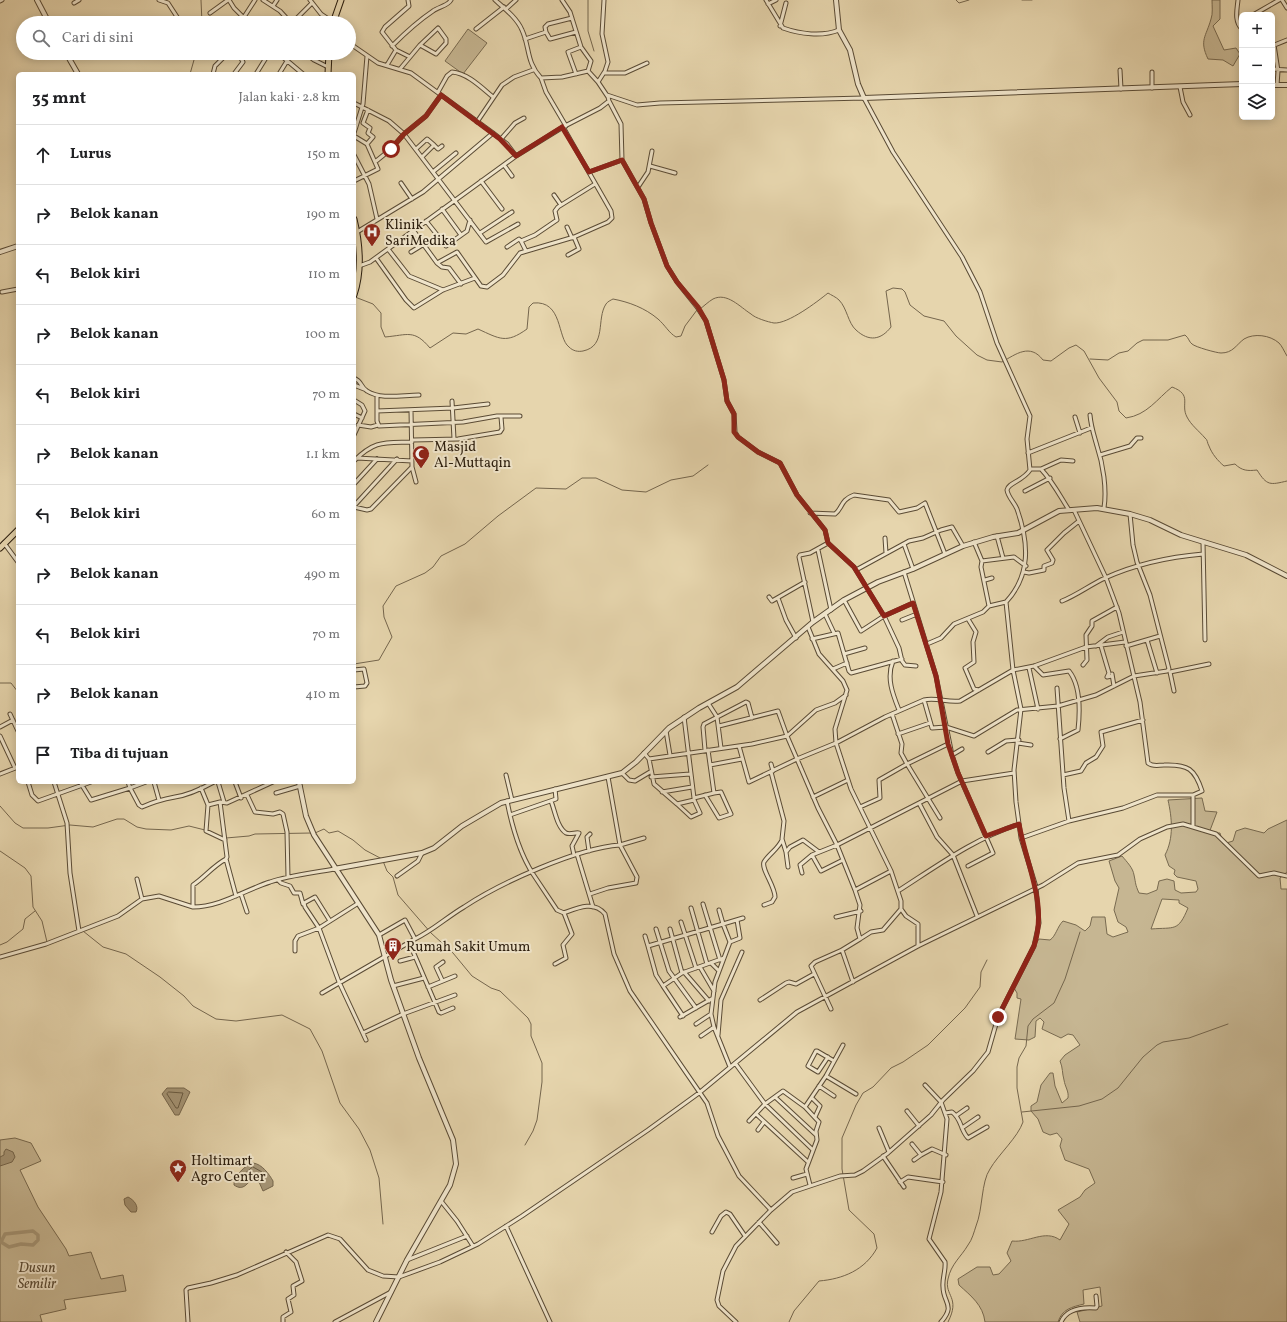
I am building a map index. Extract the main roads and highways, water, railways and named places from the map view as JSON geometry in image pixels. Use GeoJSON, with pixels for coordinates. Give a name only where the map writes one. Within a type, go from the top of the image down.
{"type":"FeatureCollection","features":[{"type":"Feature","properties":{"kind":"main road"},"geometry":{"type":"LineString","coordinates":[[335,16],[341,0]]}},
{"type":"Feature","properties":{"kind":"main road"},"geometry":{"type":"LineString","coordinates":[[328,60],[328,72]]}},
{"type":"Feature","properties":{"kind":"main road"},"geometry":{"type":"LineString","coordinates":[[356,228],[359,266],[356,288]]}},
{"type":"Feature","properties":{"kind":"main road"},"geometry":{"type":"LineString","coordinates":[[0,548],[16,532]]}},
{"type":"Feature","properties":{"kind":"water"},"geometry":{"type":"Polygon","coordinates":[[[167,1088],[184,1088],[190,1092],[179,1115],[175,1115],[162,1094],[167,1088]]]}},
{"type":"Feature","properties":{"kind":"water"},"geometry":{"type":"Polygon","coordinates":[[[6,1149],[13,1152],[15,1157],[12,1162],[0,1166],[0,1157],[4,1155],[6,1149]]]}},
{"type":"Feature","properties":{"kind":"water"},"geometry":{"type":"Polygon","coordinates":[[[253,1163],[259,1165],[267,1172],[273,1181],[273,1186],[263,1191],[259,1182],[253,1179],[243,1187],[237,1187],[234,1185],[235,1178],[240,1172],[253,1163]]]}},
{"type":"Feature","properties":{"kind":"water"},"geometry":{"type":"Polygon","coordinates":[[[128,1197],[135,1203],[137,1208],[136,1212],[131,1212],[125,1205],[124,1199],[128,1197]]]}},
{"type":"Feature","properties":{"kind":"waterway"},"geometry":{"type":"LineString","coordinates":[[201,0],[202,16]]}},
{"type":"Feature","properties":{"kind":"waterway"},"geometry":{"type":"LineString","coordinates":[[588,0],[588,31],[594,51]]}},
{"type":"Feature","properties":{"kind":"waterway"},"geometry":{"type":"LineString","coordinates":[[956,0],[959,3],[969,0]]}},
{"type":"Feature","properties":{"kind":"waterway"},"geometry":{"type":"LineString","coordinates":[[1022,0],[1032,0]]}},
{"type":"Feature","properties":{"kind":"waterway"},"geometry":{"type":"LineString","coordinates":[[191,72],[194,60]]}},
{"type":"Feature","properties":{"kind":"waterway"},"geometry":{"type":"LineString","coordinates":[[700,309],[713,299],[723,297],[733,301],[758,318],[774,323],[787,320],[802,312],[828,293],[842,303],[853,327],[856,330],[870,338],[875,338],[883,335],[891,327],[886,291],[893,288],[902,289],[905,292],[910,305],[924,316],[944,321],[956,336],[977,355],[987,360],[1002,362],[1018,353],[1028,351],[1033,352],[1043,360],[1051,361],[1069,348],[1076,345],[1084,351],[1099,378],[1117,402],[1119,411],[1126,418],[1140,414],[1146,410],[1172,387],[1182,393],[1185,400],[1185,412],[1187,417],[1206,439],[1213,455],[1224,466],[1235,464],[1245,470],[1257,470],[1266,482],[1269,483],[1287,481]]}},
{"type":"Feature","properties":{"kind":"waterway"},"geometry":{"type":"LineString","coordinates":[[356,297],[373,304],[381,313],[381,327],[385,337],[405,335],[415,336],[430,348],[453,333],[466,334],[478,329],[498,337],[514,337],[527,329],[529,307],[533,303],[543,304],[550,307],[558,320],[565,342],[569,347],[576,351],[583,351],[595,344],[600,331],[603,310],[607,303],[613,299],[631,304],[648,312],[658,319],[676,337],[681,336],[685,326],[697,310]]}},
{"type":"Feature","properties":{"kind":"waterway"},"geometry":{"type":"LineString","coordinates":[[1090,359],[1108,360],[1119,353],[1128,351],[1143,340],[1168,340],[1185,335],[1194,345],[1206,350],[1221,353],[1229,352],[1248,337],[1267,337],[1279,343],[1287,356]]}},
{"type":"Feature","properties":{"kind":"waterway"},"geometry":{"type":"LineString","coordinates":[[356,664],[379,660],[392,637],[384,617],[383,606],[396,586],[425,573],[433,567],[441,556],[465,544],[498,516],[536,488],[566,489],[582,478],[596,478],[622,490],[646,492],[671,480],[693,476],[708,465]]}},
{"type":"Feature","properties":{"kind":"waterway"},"geometry":{"type":"LineString","coordinates":[[0,683],[11,683],[16,689]]}},
{"type":"Feature","properties":{"kind":"waterway"},"geometry":{"type":"LineString","coordinates":[[0,806],[15,823],[23,828],[48,828],[70,825],[93,827],[117,819],[124,819],[137,827],[146,829],[171,830],[189,826],[205,830]]}},
{"type":"Feature","properties":{"kind":"waterway"},"geometry":{"type":"LineString","coordinates":[[315,833],[324,829],[329,833],[338,831],[353,840],[365,850],[382,859]]}},
{"type":"Feature","properties":{"kind":"waterway"},"geometry":{"type":"LineString","coordinates":[[226,838],[255,834],[312,833]]}},
{"type":"Feature","properties":{"kind":"waterway"},"geometry":{"type":"LineString","coordinates":[[0,851],[25,868],[31,876],[33,907],[42,921],[47,942]]}},
{"type":"Feature","properties":{"kind":"waterway"},"geometry":{"type":"LineString","coordinates":[[383,861],[387,871],[393,877],[398,895],[431,933],[453,953],[472,976],[491,988],[500,991],[528,1018],[531,1024],[531,1036],[542,1063],[542,1082],[537,1120],[525,1145]]}},
{"type":"Feature","properties":{"kind":"waterway"},"geometry":{"type":"LineString","coordinates":[[0,945],[7,942],[23,929],[25,919],[35,911]]}},
{"type":"Feature","properties":{"kind":"waterway"},"geometry":{"type":"LineString","coordinates":[[83,931],[103,947],[126,954],[160,977],[184,996],[193,1006],[216,1019],[236,1021],[282,1015],[310,1029],[322,1051],[340,1103],[359,1129],[370,1150],[379,1178],[383,1224]]}},
{"type":"Feature","properties":{"kind":"waterway"},"geometry":{"type":"LineString","coordinates":[[948,1322],[952,1314],[953,1307],[953,1302],[947,1285],[949,1274],[973,1236],[980,1212],[983,1188],[987,1174],[1017,1134],[1023,1122],[1017,1088],[1017,1067],[1019,1058],[1026,1046],[1028,1026],[1033,1019],[1054,1003],[1065,979],[1080,932]]}},
{"type":"Feature","properties":{"kind":"waterway"},"geometry":{"type":"LineString","coordinates":[[789,1322],[794,1311],[819,1281],[836,1278],[860,1268],[872,1256],[877,1248],[874,1234],[849,1210],[842,1169],[842,1138],[856,1105],[863,1093],[873,1087],[891,1068],[903,1062],[928,1045],[965,1008],[980,987],[981,972],[987,960]]}},
{"type":"Feature","properties":{"kind":"waterway"},"geometry":{"type":"LineString","coordinates":[[1022,1112],[1079,1106],[1102,1099],[1118,1088],[1143,1057],[1157,1045],[1163,1042],[1189,1038],[1228,1024]]}},
{"type":"Feature","properties":{"kind":"waterway"},"geometry":{"type":"LineString","coordinates":[[33,1231],[38,1235],[38,1240],[33,1245],[21,1244],[9,1247],[1,1242],[5,1234],[33,1231]]}},
{"type":"Feature","properties":{"kind":"place","name":"Klinik SariMedika"},"geometry":{"type":"Point","coordinates":[372,247]}},
{"type":"Feature","properties":{"kind":"place","name":"Masjid Al-Muttaqin"},"geometry":{"type":"Point","coordinates":[421,469]}},
{"type":"Feature","properties":{"kind":"place","name":"Rumah Sakit Umum"},"geometry":{"type":"Point","coordinates":[393,961]}},
{"type":"Feature","properties":{"kind":"place","name":"Holtimart Agro Center"},"geometry":{"type":"Point","coordinates":[178,1183]}},
{"type":"Feature","properties":{"kind":"park label","name":"Dusun Semilir"},"geometry":{"type":"Point","coordinates":[37,1276]}}]}
